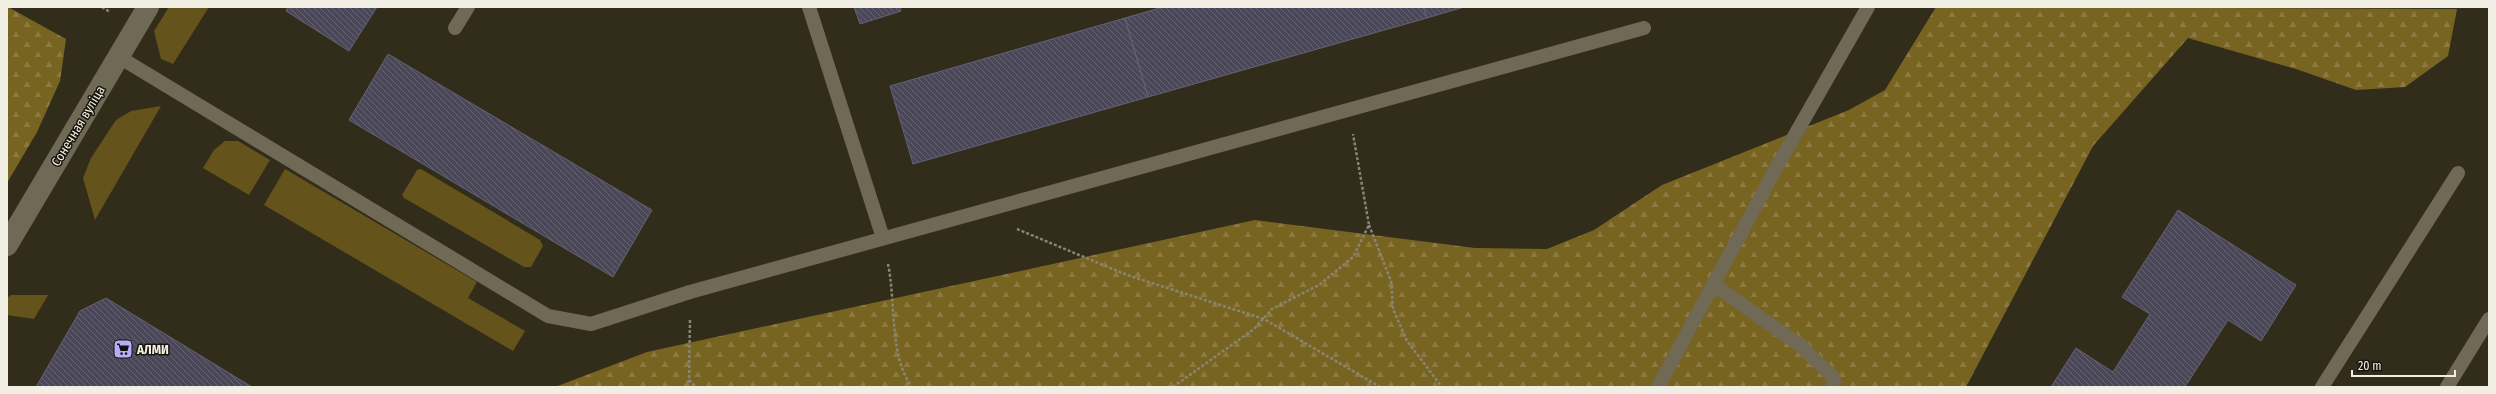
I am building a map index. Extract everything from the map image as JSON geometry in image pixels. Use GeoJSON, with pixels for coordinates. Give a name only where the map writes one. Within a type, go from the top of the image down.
{"type":"FeatureCollection","features":[{"type":"Feature","properties":{"kind":"street","name":"Сонечная вуліца"},"geometry":{"type":"LineString","coordinates":[[7,245],[148,7]]}},
{"type":"Feature","properties":{"kind":"lane"},"geometry":{"type":"LineString","coordinates":[[455,28],[468,7]]}},
{"type":"Feature","properties":{"kind":"lane"},"geometry":{"type":"LineString","coordinates":[[809,7],[883,238]]}},
{"type":"Feature","properties":{"kind":"lane"},"geometry":{"type":"LineString","coordinates":[[1658,387],[1775,170],[1868,7]]}},
{"type":"Feature","properties":{"kind":"lane"},"geometry":{"type":"LineString","coordinates":[[119,57],[548,316],[591,324],[690,292],[1644,28]]}},
{"type":"Feature","properties":{"kind":"lane"},"geometry":{"type":"LineString","coordinates":[[2322,387],[2458,173]]}},
{"type":"Feature","properties":{"kind":"lane"},"geometry":{"type":"LineString","coordinates":[[1713,284],[1801,346],[1834,378],[1833,387]]}},
{"type":"Feature","properties":{"kind":"lane"},"geometry":{"type":"LineString","coordinates":[[2447,387],[2489,319]]}},
{"type":"Feature","properties":{"kind":"path"},"geometry":{"type":"LineString","coordinates":[[1350,109],[1369,225],[1390,281],[1393,308],[1406,341],[1442,387]]}},
{"type":"Feature","properties":{"kind":"path"},"geometry":{"type":"LineString","coordinates":[[986,210],[1022,232],[1127,275],[1264,319],[1380,387]]}},
{"type":"Feature","properties":{"kind":"path"},"geometry":{"type":"LineString","coordinates":[[1173,387],[1254,329],[1272,309],[1319,285],[1353,257],[1369,225]]}},
{"type":"Feature","properties":{"kind":"path"},"geometry":{"type":"LineString","coordinates":[[883,238],[893,287],[896,339],[904,377],[912,387]]}},
{"type":"Feature","properties":{"kind":"path"},"geometry":{"type":"LineString","coordinates":[[685,387],[689,380],[690,292]]}},
{"type":"Feature","properties":{"kind":"path"},"geometry":{"type":"LineString","coordinates":[[689,380],[696,387]]}},
{"type":"Feature","properties":{"kind":"shaded area"},"geometry":{"type":"Polygon","coordinates":[[[169,7],[209,7],[173,64],[161,59],[154,31],[169,7]]]}},
{"type":"Feature","properties":{"kind":"shaded area"},"geometry":{"type":"Polygon","coordinates":[[[161,106],[95,220],[83,178],[91,158],[116,120],[131,111],[161,106]]]}},
{"type":"Feature","properties":{"kind":"shaded area"},"geometry":{"type":"Polygon","coordinates":[[[225,141],[238,141],[270,160],[249,195],[203,168],[214,150],[225,141]]]}},
{"type":"Feature","properties":{"kind":"shaded area"},"geometry":{"type":"Polygon","coordinates":[[[285,169],[477,282],[468,298],[525,331],[513,351],[264,205],[285,169]]]}},
{"type":"Feature","properties":{"kind":"shaded area"},"geometry":{"type":"Polygon","coordinates":[[[421,169],[540,240],[543,246],[531,267],[524,267],[404,198],[402,195],[417,170],[421,169]]]}},
{"type":"Feature","properties":{"kind":"shaded area"},"geometry":{"type":"Polygon","coordinates":[[[11,295],[48,295],[34,319],[7,315],[7,298],[11,295]]]}},
{"type":"Feature","properties":{"kind":"green space"},"geometry":{"type":"Polygon","coordinates":[[[8,7],[66,39],[60,81],[37,132],[7,183],[8,7]]]}},
{"type":"Feature","properties":{"kind":"green space"},"geometry":{"type":"Polygon","coordinates":[[[1936,7],[2457,9],[2448,56],[2405,87],[2356,90],[2296,69],[2188,38],[2093,146],[1966,387],[555,387],[647,352],[1255,220],[1475,248],[1547,249],[1594,230],[1662,185],[1849,110],[1885,90],[1936,7]]]}},
{"type":"Feature","properties":{"kind":"building"},"geometry":{"type":"Polygon","coordinates":[[[288,7],[377,7],[349,51],[286,11],[288,7]]]}},
{"type":"Feature","properties":{"kind":"building"},"geometry":{"type":"Polygon","coordinates":[[[854,7],[900,7],[901,11],[860,24],[854,7]]]}},
{"type":"Feature","properties":{"kind":"building"},"geometry":{"type":"Polygon","coordinates":[[[1163,7],[1423,7],[1427,18],[1148,97],[1125,18],[1163,7]]]}},
{"type":"Feature","properties":{"kind":"building"},"geometry":{"type":"Polygon","coordinates":[[[1423,7],[1464,7],[1427,18],[1423,7]]]}},
{"type":"Feature","properties":{"kind":"building"},"geometry":{"type":"Polygon","coordinates":[[[1125,18],[1148,97],[913,164],[890,86],[1125,18]]]}},
{"type":"Feature","properties":{"kind":"building"},"geometry":{"type":"Polygon","coordinates":[[[388,54],[652,210],[613,277],[349,120],[388,54]]]}},
{"type":"Feature","properties":{"kind":"building"},"geometry":{"type":"Polygon","coordinates":[[[2178,210],[2296,285],[2261,341],[2228,320],[2185,387],[2051,387],[2076,348],[2113,372],[2150,314],[2122,297],[2178,210]]]}},
{"type":"Feature","properties":{"kind":"building","name":"АЛМИ"},"geometry":{"type":"Polygon","coordinates":[[[106,298],[252,387],[36,387],[80,311],[106,298]]]}},
{"type":"Feature","properties":{"kind":"place","name":"АЛМИ"},"geometry":{"type":"Point","coordinates":[123,349]}}]}
